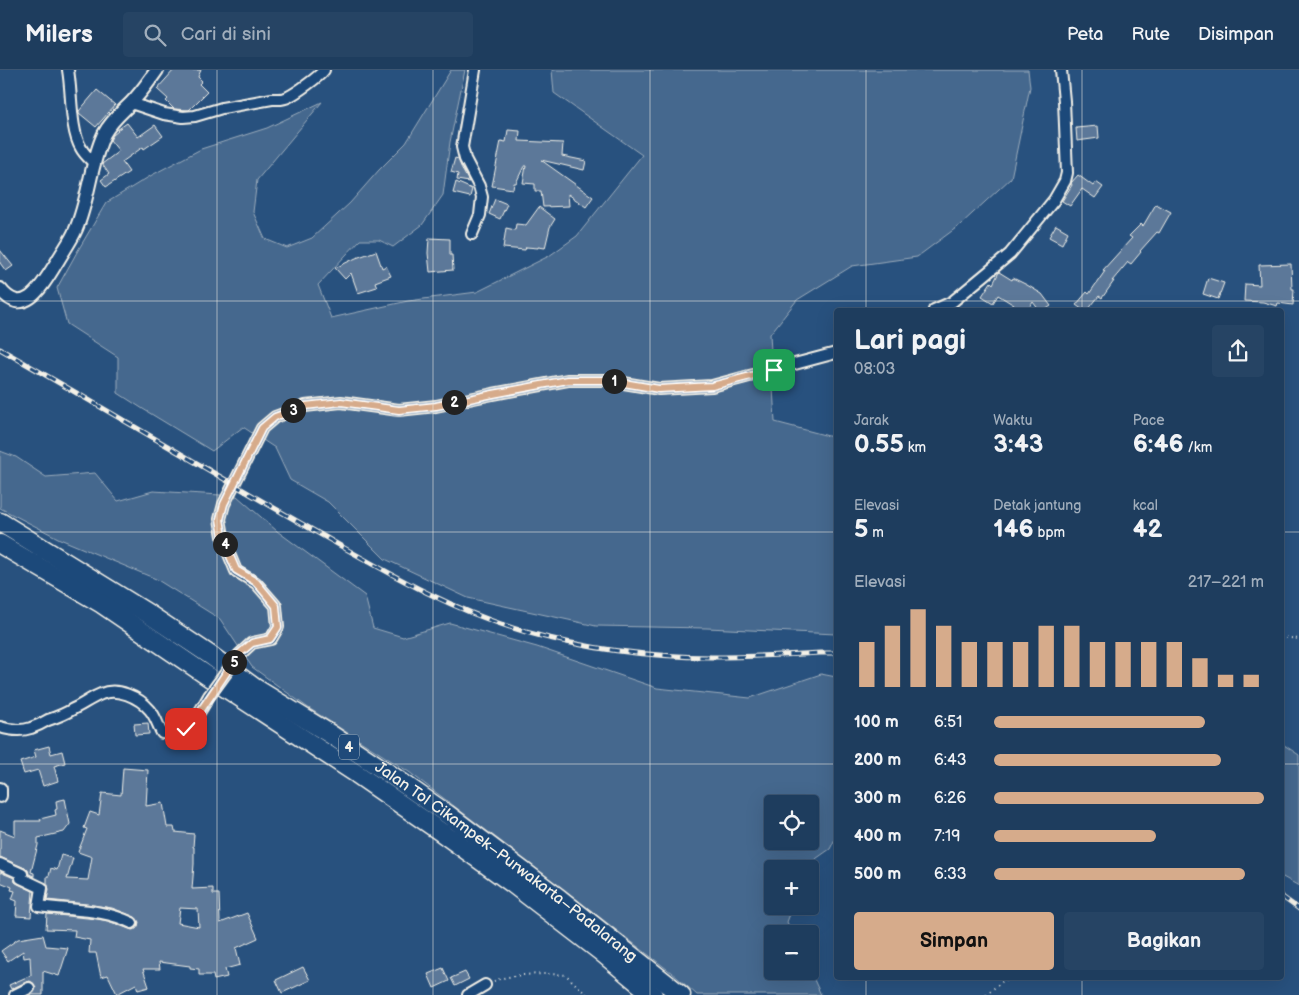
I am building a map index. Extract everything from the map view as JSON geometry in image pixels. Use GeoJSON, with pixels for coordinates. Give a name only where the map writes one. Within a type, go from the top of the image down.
{"type":"FeatureCollection","features":[{"type":"Feature","properties":{"kind":"highway","name":"Jalan Tol Cikampek–Purwakarta–Padalarang"},"geometry":{"type":"LineString","coordinates":[[0,522],[155,619],[210,655],[255,688],[330,734],[388,773],[447,814],[560,899],[681,995]]}},
{"type":"Feature","properties":{"kind":"highway","name":"Jalan Tol Cikampek–Purwakarta–Padalarang"},"geometry":{"type":"LineString","coordinates":[[0,544],[102,604],[441,832],[513,884],[653,995]]}},
{"type":"Feature","properties":{"kind":"street"},"geometry":{"type":"LineString","coordinates":[[68,70],[78,141],[81,149],[94,163]]}},
{"type":"Feature","properties":{"kind":"street"},"geometry":{"type":"LineString","coordinates":[[0,289],[8,298],[19,301],[27,300],[40,289],[76,229],[100,143],[112,121],[131,103],[157,70]]}},
{"type":"Feature","properties":{"kind":"street"},"geometry":{"type":"LineString","coordinates":[[131,103],[176,117],[195,116],[222,108],[272,99],[280,100],[288,97],[318,77],[324,70]]}},
{"type":"Feature","properties":{"kind":"street"},"geometry":{"type":"LineString","coordinates":[[472,234],[480,215],[482,197],[476,179],[465,159],[462,147],[475,70]]}},
{"type":"Feature","properties":{"kind":"street"},"geometry":{"type":"LineString","coordinates":[[938,308],[952,302],[1010,254],[1054,200],[1065,181],[1067,173],[1061,70]]}},
{"type":"Feature","properties":{"kind":"street"},"geometry":{"type":"LineString","coordinates":[[0,727],[20,730],[30,729],[50,719],[59,717],[102,694],[113,692],[122,693],[142,702],[155,717],[162,734],[179,733],[193,722],[239,654],[252,643],[270,639],[278,627],[276,606],[256,582],[236,570],[224,542],[220,519],[224,504],[262,428],[275,417],[305,406],[341,402],[399,410],[436,406],[568,380],[606,380],[659,389],[712,386],[834,355]]}},
{"type":"Feature","properties":{"kind":"street"},"geometry":{"type":"LineString","coordinates":[[0,789],[0,796]]}},
{"type":"Feature","properties":{"kind":"street"},"geometry":{"type":"LineString","coordinates":[[0,864],[22,874],[21,878],[42,888],[38,906],[99,912],[124,919],[132,924]]}},
{"type":"Feature","properties":{"kind":"street"},"geometry":{"type":"LineString","coordinates":[[468,995],[485,985]]}},
{"type":"Feature","properties":{"kind":"street"},"geometry":{"type":"LineString","coordinates":[[15,995],[29,988]]}},
{"type":"Feature","properties":{"kind":"path"},"geometry":{"type":"LineString","coordinates":[[1284,637],[1299,639]]}},
{"type":"Feature","properties":{"kind":"path"},"geometry":{"type":"LineString","coordinates":[[485,985],[498,979],[521,975],[566,974],[586,995]]}},
{"type":"Feature","properties":{"kind":"path"},"geometry":{"type":"LineString","coordinates":[[986,995],[1004,980]]}},
{"type":"Feature","properties":{"kind":"shaded area"},"geometry":{"type":"Polygon","coordinates":[[[451,70],[465,70],[450,142],[443,195],[422,225],[393,247],[379,240],[360,240],[318,285],[331,318],[408,301],[477,292],[549,256],[577,236],[642,155],[554,93],[552,70],[1028,70],[1030,87],[1011,178],[960,225],[917,257],[852,266],[797,300],[770,334],[775,422],[834,437],[834,634],[707,628],[596,626],[468,598],[385,559],[328,502],[290,480],[275,448],[243,427],[212,451],[118,393],[118,357],[67,324],[57,288],[77,252],[106,203],[152,175],[201,149],[267,128],[322,102],[257,180],[253,212],[265,239],[287,248],[312,238],[350,203],[406,143],[451,70]]]}},
{"type":"Feature","properties":{"kind":"shaded area"},"geometry":{"type":"Polygon","coordinates":[[[0,451],[16,457],[46,477],[95,473],[118,501],[153,491],[237,496],[277,531],[365,596],[373,628],[403,637],[450,623],[537,647],[657,688],[750,698],[821,674],[834,677],[834,841],[830,849],[814,860],[764,860],[764,915],[790,915],[787,922],[788,925],[764,925],[764,980],[814,980],[821,995],[697,995],[672,973],[409,772],[307,707],[252,667],[220,619],[156,579],[60,539],[0,508],[0,451]]]}},
{"type":"Feature","properties":{"kind":"shaded area"},"geometry":{"type":"Polygon","coordinates":[[[1284,745],[1299,755],[1299,886],[1284,878],[1284,745]]]}},
{"type":"Feature","properties":{"kind":"building"},"geometry":{"type":"Polygon","coordinates":[[[174,70],[201,70],[198,77],[202,81],[199,84],[207,92],[189,110],[174,109],[166,101],[168,99],[157,89],[174,70]]]}},
{"type":"Feature","properties":{"kind":"building"},"geometry":{"type":"Polygon","coordinates":[[[97,90],[115,105],[96,127],[79,111],[97,90]]]}},
{"type":"Feature","properties":{"kind":"building"},"geometry":{"type":"Polygon","coordinates":[[[127,123],[138,137],[155,125],[163,136],[122,162],[129,172],[106,187],[101,180],[109,174],[102,164],[119,151],[110,140],[117,130],[127,123]]]}},
{"type":"Feature","properties":{"kind":"building"},"geometry":{"type":"Polygon","coordinates":[[[1098,126],[1099,138],[1077,141],[1076,128],[1098,126]]]}},
{"type":"Feature","properties":{"kind":"building"},"geometry":{"type":"Polygon","coordinates":[[[508,130],[520,131],[519,141],[563,143],[562,156],[586,161],[584,170],[541,160],[593,197],[586,207],[568,194],[569,206],[543,207],[541,191],[535,191],[535,184],[523,183],[526,166],[524,166],[516,183],[514,183],[513,189],[492,186],[501,141],[506,142],[508,130]]]}},
{"type":"Feature","properties":{"kind":"building"},"geometry":{"type":"Polygon","coordinates":[[[455,158],[458,159],[469,182],[457,180],[458,174],[451,172],[455,158]]]}},
{"type":"Feature","properties":{"kind":"building"},"geometry":{"type":"Polygon","coordinates":[[[1078,175],[1093,186],[1096,182],[1103,187],[1095,198],[1082,189],[1070,206],[1062,201],[1072,185],[1071,183],[1078,175]]]}},
{"type":"Feature","properties":{"kind":"building"},"geometry":{"type":"Polygon","coordinates":[[[456,182],[472,189],[470,197],[453,193],[456,182]]]}},
{"type":"Feature","properties":{"kind":"building"},"geometry":{"type":"Polygon","coordinates":[[[495,199],[507,204],[500,219],[489,214],[495,199]]]}},
{"type":"Feature","properties":{"kind":"building"},"geometry":{"type":"Polygon","coordinates":[[[1156,204],[1171,212],[1159,233],[1157,232],[1131,264],[1128,262],[1112,281],[1114,281],[1102,298],[1099,296],[1090,308],[1080,308],[1076,305],[1087,292],[1089,294],[1105,271],[1103,270],[1132,238],[1129,236],[1141,224],[1143,226],[1156,204]]]}},
{"type":"Feature","properties":{"kind":"building"},"geometry":{"type":"Polygon","coordinates":[[[539,207],[555,219],[550,227],[545,248],[526,247],[525,250],[503,248],[506,228],[515,230],[516,224],[526,225],[539,207]]]}},
{"type":"Feature","properties":{"kind":"building"},"geometry":{"type":"Polygon","coordinates":[[[1056,225],[1068,232],[1062,244],[1049,237],[1056,225]]]}},
{"type":"Feature","properties":{"kind":"building"},"geometry":{"type":"Polygon","coordinates":[[[429,238],[450,239],[450,255],[452,255],[453,270],[430,272],[429,238]]]}},
{"type":"Feature","properties":{"kind":"building"},"geometry":{"type":"Polygon","coordinates":[[[0,250],[13,266],[6,271],[0,263],[0,250]]]}},
{"type":"Feature","properties":{"kind":"building"},"geometry":{"type":"Polygon","coordinates":[[[376,251],[382,268],[386,266],[391,276],[375,282],[377,287],[358,293],[351,273],[345,279],[335,268],[376,251]]]}},
{"type":"Feature","properties":{"kind":"building"},"geometry":{"type":"Polygon","coordinates":[[[1291,264],[1292,289],[1294,289],[1293,305],[1278,303],[1277,306],[1263,302],[1244,301],[1245,284],[1260,285],[1259,265],[1291,264]]]}},
{"type":"Feature","properties":{"kind":"building"},"geometry":{"type":"Polygon","coordinates":[[[999,272],[1042,294],[1051,306],[1048,308],[1038,308],[1033,302],[1029,308],[1012,308],[1014,305],[998,295],[993,303],[982,296],[991,282],[993,284],[999,272]]]}},
{"type":"Feature","properties":{"kind":"building"},"geometry":{"type":"Polygon","coordinates":[[[1208,278],[1224,283],[1218,299],[1203,294],[1208,278]]]}},
{"type":"Feature","properties":{"kind":"building"},"geometry":{"type":"Polygon","coordinates":[[[148,723],[149,734],[135,735],[134,724],[148,723]]]}},
{"type":"Feature","properties":{"kind":"building"},"geometry":{"type":"Polygon","coordinates":[[[49,746],[51,754],[62,751],[65,763],[54,766],[58,781],[43,786],[38,770],[24,774],[20,762],[36,757],[34,750],[49,746]]]}},
{"type":"Feature","properties":{"kind":"building"},"geometry":{"type":"Polygon","coordinates":[[[123,768],[148,770],[146,806],[163,803],[167,827],[174,827],[175,832],[194,834],[192,889],[213,888],[213,894],[219,894],[220,923],[247,913],[258,938],[236,948],[240,965],[225,969],[227,977],[214,980],[213,975],[199,975],[199,969],[190,968],[190,966],[159,962],[160,969],[143,969],[149,987],[138,990],[136,984],[117,994],[108,975],[101,977],[96,953],[89,953],[90,940],[74,937],[75,930],[46,929],[47,914],[108,921],[132,930],[138,926],[139,922],[135,917],[112,908],[47,900],[49,889],[47,876],[49,876],[51,868],[57,870],[61,855],[73,858],[67,879],[88,880],[92,857],[78,852],[87,829],[84,828],[90,812],[99,815],[102,793],[121,795],[123,768]],[[180,908],[178,923],[199,927],[198,909],[180,908]]]}},
{"type":"Feature","properties":{"kind":"building"},"geometry":{"type":"Polygon","coordinates":[[[65,799],[70,824],[64,832],[38,838],[31,872],[34,873],[34,876],[29,874],[25,868],[0,857],[0,830],[15,836],[15,821],[41,821],[40,819],[56,815],[56,801],[65,799]]]}},
{"type":"Feature","properties":{"kind":"building"},"geometry":{"type":"Polygon","coordinates":[[[0,872],[14,878],[15,882],[33,891],[31,917],[16,916],[17,901],[12,899],[15,891],[11,890],[12,887],[0,882],[0,872]]]}},
{"type":"Feature","properties":{"kind":"building"},"geometry":{"type":"Polygon","coordinates":[[[43,935],[46,946],[68,948],[59,976],[43,971],[43,995],[30,995],[36,988],[30,981],[11,989],[9,985],[31,975],[30,957],[24,958],[23,951],[8,961],[1,951],[18,939],[43,935]]]}},
{"type":"Feature","properties":{"kind":"building"},"geometry":{"type":"Polygon","coordinates":[[[303,967],[310,980],[282,993],[276,980],[303,967]]]}},
{"type":"Feature","properties":{"kind":"building"},"geometry":{"type":"Polygon","coordinates":[[[443,968],[449,981],[434,988],[428,974],[443,968]]]}},
{"type":"Feature","properties":{"kind":"building"},"geometry":{"type":"Polygon","coordinates":[[[465,972],[469,979],[455,986],[451,978],[465,972]]]}},
{"type":"Feature","properties":{"kind":"railway"},"geometry":{"type":"LineString","coordinates":[[0,349],[389,573],[442,600],[497,623],[572,643],[642,654],[712,657],[834,653]]}},
{"type":"Feature","properties":{"kind":"railway"},"geometry":{"type":"LineString","coordinates":[[1284,898],[1299,909]]}},
{"type":"Feature","properties":{"kind":"route"},"geometry":{"type":"LineString","coordinates":[[186,729],[193,722],[239,654],[252,643],[270,639],[278,627],[276,606],[256,582],[236,570],[224,542],[220,519],[224,504],[262,428],[275,417],[305,406],[341,402],[399,410],[436,406],[568,380],[606,380],[659,389],[712,386],[774,370]]}}]}
